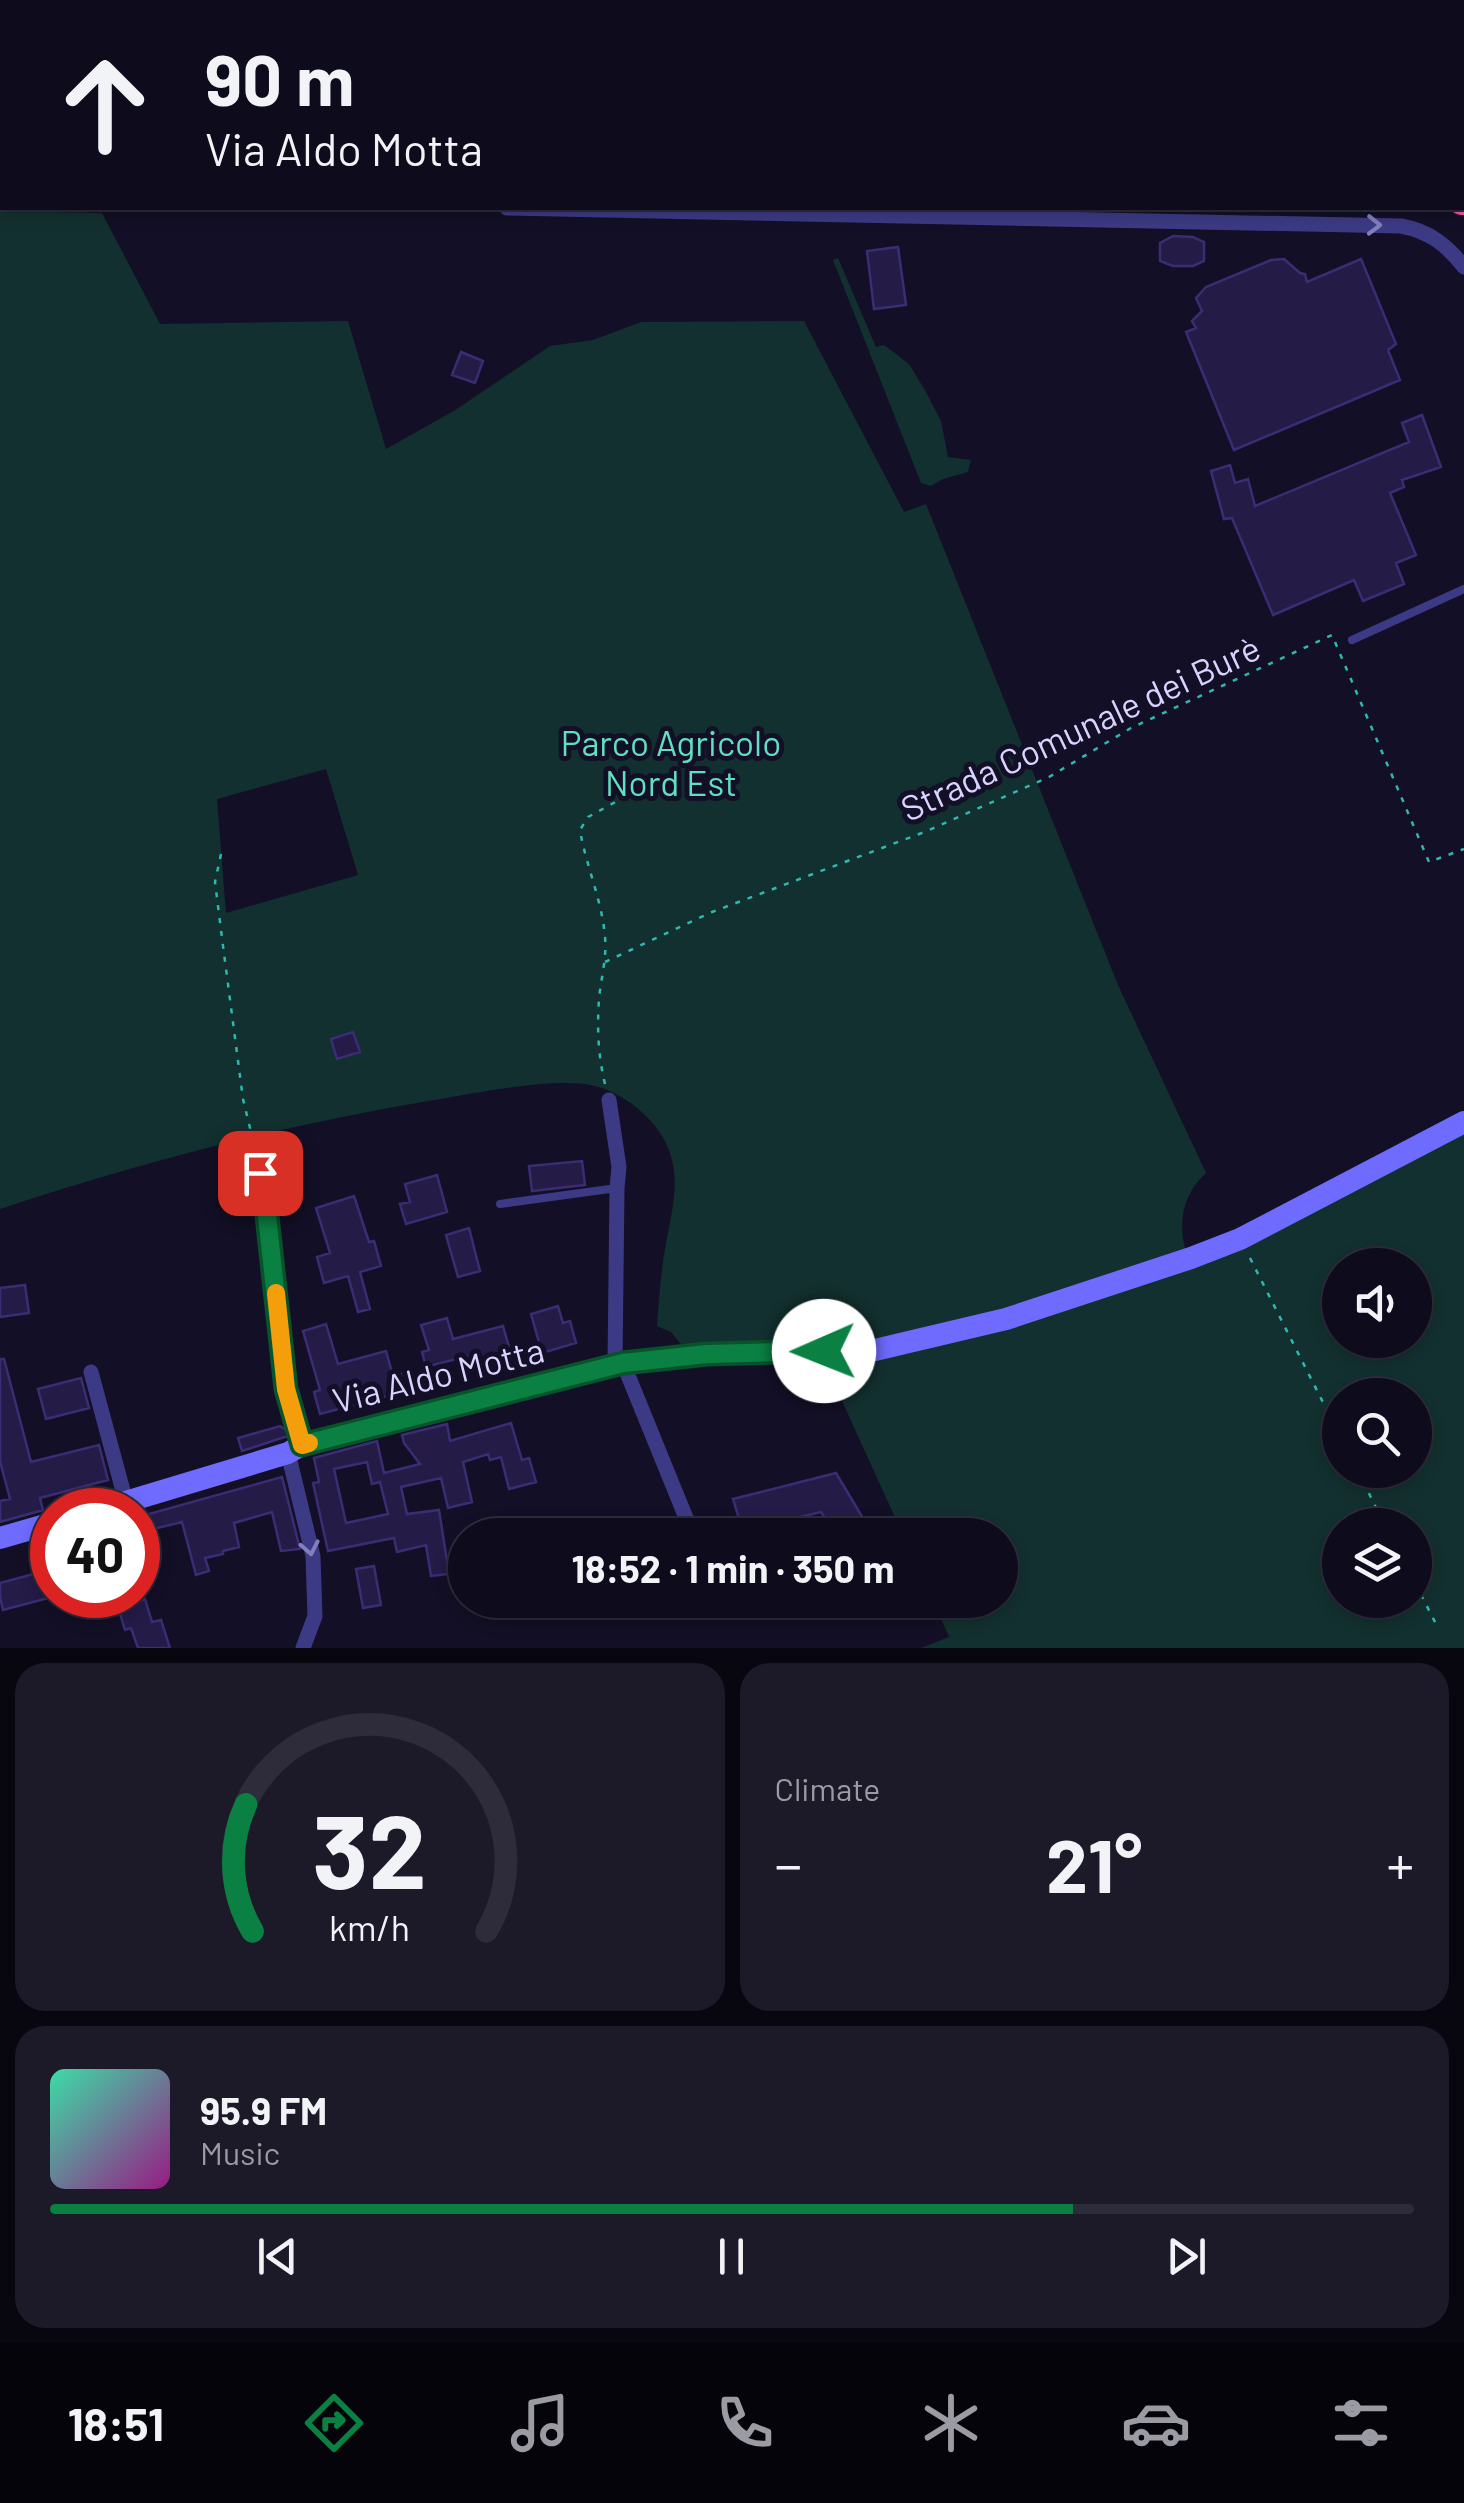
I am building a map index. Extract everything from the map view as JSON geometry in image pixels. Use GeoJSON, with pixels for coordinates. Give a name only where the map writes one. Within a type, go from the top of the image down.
{"type":"FeatureCollection","features":[{"type":"Feature","properties":{"kind":"street"},"geometry":{"type":"LineString","coordinates":[[606,210],[1401,226],[1437,239],[1464,267]]}},
{"type":"Feature","properties":{"kind":"street"},"geometry":{"type":"LineString","coordinates":[[610,1100],[619,1167],[619,1364],[686,1518]]}},
{"type":"Feature","properties":{"kind":"street","name":"Via Aldo Motta"},"geometry":{"type":"LineString","coordinates":[[160,1491],[296,1449],[619,1364],[707,1354],[875,1350],[1006,1319],[1240,1239],[1464,1122]]}},
{"type":"Feature","properties":{"kind":"street"},"geometry":{"type":"LineString","coordinates":[[260,1173],[284,1377],[313,1556],[315,1616],[303,1648]]}},
{"type":"Feature","properties":{"kind":"street"},"geometry":{"type":"LineString","coordinates":[[91,1372],[122,1488]]}},
{"type":"Feature","properties":{"kind":"street"},"geometry":{"type":"LineString","coordinates":[[0,1538],[30,1529]]}},
{"type":"Feature","properties":{"kind":"lane"},"geometry":{"type":"LineString","coordinates":[[1352,640],[1464,589]]}},
{"type":"Feature","properties":{"kind":"lane"},"geometry":{"type":"LineString","coordinates":[[500,1204],[616,1188]]}},
{"type":"Feature","properties":{"kind":"path","name":"Strada Comunale dei Burè"},"geometry":{"type":"LineString","coordinates":[[605,962],[712,912],[927,831],[1049,778],[1131,728],[1332,636],[1429,862],[1464,849]]}},
{"type":"Feature","properties":{"kind":"path"},"geometry":{"type":"LineString","coordinates":[[610,1100],[598,1038],[605,937],[580,830],[588,817],[652,782]]}},
{"type":"Feature","properties":{"kind":"path"},"geometry":{"type":"LineString","coordinates":[[221,854],[216,882],[223,946],[243,1098],[260,1173]]}},
{"type":"Feature","properties":{"kind":"path"},"geometry":{"type":"LineString","coordinates":[[1240,1239],[1322,1401]]}},
{"type":"Feature","properties":{"kind":"path"},"geometry":{"type":"LineString","coordinates":[[1432,1616],[1436,1624]]}},
{"type":"Feature","properties":{"kind":"green space","name":"Parco Agricolo Nord Est"},"geometry":{"type":"Polygon","coordinates":[[[0,211],[102,213],[160,324],[348,321],[386,449],[457,409],[550,346],[593,340],[641,322],[804,321],[904,512],[926,504],[1118,985],[1206,1173],[1192,1191],[1184,1211],[1182,1232],[1187,1255],[1464,1127],[1464,1648],[921,1648],[949,1637],[941,1618],[1018,1618],[1018,1518],[895,1518],[827,1369],[817,1361],[684,1348],[671,1332],[657,1326],[674,1198],[674,1169],[664,1140],[641,1111],[595,1086],[550,1083],[378,1110],[269,1133],[108,1175],[0,1209],[0,211]],[[326,769],[217,799],[226,913],[358,875],[326,769]]]}},
{"type":"Feature","properties":{"kind":"green space"},"geometry":{"type":"Polygon","coordinates":[[[838,258],[876,347],[884,345],[909,364],[941,421],[948,457],[971,460],[968,472],[931,486],[921,483],[833,260],[838,258]]]}},
{"type":"Feature","properties":{"kind":"building"},"geometry":{"type":"Polygon","coordinates":[[[1173,236],[1204,242],[1204,261],[1193,266],[1173,266],[1160,261],[1160,243],[1173,236]]]}},
{"type":"Feature","properties":{"kind":"building"},"geometry":{"type":"Polygon","coordinates":[[[898,247],[906,305],[874,309],[867,251],[898,247]]]}},
{"type":"Feature","properties":{"kind":"building"},"geometry":{"type":"Polygon","coordinates":[[[1284,259],[1305,274],[1307,282],[1361,259],[1396,344],[1388,350],[1400,380],[1234,450],[1186,332],[1196,328],[1192,321],[1202,311],[1196,298],[1206,287],[1271,260],[1284,259]]]}},
{"type":"Feature","properties":{"kind":"building"},"geometry":{"type":"Polygon","coordinates":[[[461,352],[483,361],[475,383],[452,375],[461,352]]]}},
{"type":"Feature","properties":{"kind":"building"},"geometry":{"type":"Polygon","coordinates":[[[1422,415],[1441,467],[1402,480],[1404,487],[1390,493],[1416,555],[1396,563],[1404,584],[1363,601],[1354,580],[1273,615],[1232,518],[1224,519],[1211,471],[1230,465],[1235,483],[1248,479],[1255,506],[1409,442],[1402,423],[1422,415]]]}},
{"type":"Feature","properties":{"kind":"building"},"geometry":{"type":"Polygon","coordinates":[[[353,1032],[360,1052],[337,1059],[331,1039],[353,1032]]]}},
{"type":"Feature","properties":{"kind":"building"},"geometry":{"type":"Polygon","coordinates":[[[582,1161],[585,1185],[532,1191],[529,1166],[582,1161]]]}},
{"type":"Feature","properties":{"kind":"building"},"geometry":{"type":"Polygon","coordinates":[[[437,1175],[447,1212],[406,1224],[400,1204],[410,1202],[405,1184],[437,1175]]]}},
{"type":"Feature","properties":{"kind":"building"},"geometry":{"type":"Polygon","coordinates":[[[354,1196],[381,1266],[360,1272],[370,1309],[358,1312],[348,1276],[324,1283],[317,1257],[330,1253],[316,1208],[354,1196]]]}},
{"type":"Feature","properties":{"kind":"building"},"geometry":{"type":"Polygon","coordinates":[[[469,1228],[480,1271],[458,1277],[446,1235],[469,1228]]]}},
{"type":"Feature","properties":{"kind":"building"},"geometry":{"type":"Polygon","coordinates":[[[25,1285],[29,1313],[0,1317],[0,1288],[25,1285]]]}},
{"type":"Feature","properties":{"kind":"building"},"geometry":{"type":"Polygon","coordinates":[[[558,1306],[563,1323],[570,1321],[576,1343],[542,1353],[531,1314],[558,1306]]]}},
{"type":"Feature","properties":{"kind":"building"},"geometry":{"type":"Polygon","coordinates":[[[447,1318],[453,1339],[503,1326],[511,1354],[481,1362],[479,1353],[426,1367],[422,1352],[429,1350],[421,1325],[447,1318]]]}},
{"type":"Feature","properties":{"kind":"building"},"geometry":{"type":"Polygon","coordinates":[[[326,1324],[338,1364],[386,1351],[393,1376],[401,1374],[406,1391],[320,1414],[314,1392],[320,1390],[303,1331],[326,1324]]]}},
{"type":"Feature","properties":{"kind":"building"},"geometry":{"type":"Polygon","coordinates":[[[0,1359],[4,1359],[31,1462],[99,1445],[108,1480],[78,1488],[30,1488],[30,1514],[0,1522],[0,1501],[10,1499],[0,1461],[0,1359]]]}},
{"type":"Feature","properties":{"kind":"building"},"geometry":{"type":"Polygon","coordinates":[[[81,1378],[89,1408],[46,1419],[38,1389],[81,1378]]]}},
{"type":"Feature","properties":{"kind":"building"},"geometry":{"type":"Polygon","coordinates":[[[511,1423],[522,1460],[529,1458],[536,1482],[509,1489],[501,1457],[490,1460],[488,1454],[463,1462],[472,1502],[448,1508],[441,1478],[401,1487],[407,1514],[439,1510],[448,1574],[431,1576],[426,1545],[397,1552],[394,1538],[328,1551],[313,1483],[319,1482],[314,1458],[377,1441],[384,1473],[420,1464],[402,1435],[447,1424],[450,1441],[511,1423]],[[367,1462],[334,1469],[346,1523],[388,1514],[380,1482],[372,1484],[367,1462]]]}},
{"type":"Feature","properties":{"kind":"building"},"geometry":{"type":"Polygon","coordinates":[[[280,1426],[288,1436],[242,1451],[238,1438],[280,1426]]]}},
{"type":"Feature","properties":{"kind":"building"},"geometry":{"type":"Polygon","coordinates":[[[836,1473],[863,1518],[825,1518],[821,1512],[797,1518],[739,1518],[733,1499],[836,1473]]]}},
{"type":"Feature","properties":{"kind":"building"},"geometry":{"type":"Polygon","coordinates":[[[282,1477],[300,1549],[281,1551],[272,1512],[234,1523],[239,1547],[205,1558],[209,1571],[196,1575],[182,1522],[160,1527],[160,1511],[282,1477]]]}},
{"type":"Feature","properties":{"kind":"building"},"geometry":{"type":"Polygon","coordinates":[[[374,1566],[381,1605],[363,1608],[356,1569],[374,1566]]]}},
{"type":"Feature","properties":{"kind":"building"},"geometry":{"type":"Polygon","coordinates":[[[30,1575],[30,1603],[3,1610],[0,1583],[30,1575]]]}},
{"type":"Feature","properties":{"kind":"building"},"geometry":{"type":"Polygon","coordinates":[[[121,1618],[161,1620],[170,1648],[138,1648],[131,1628],[125,1630],[121,1618]]]}},
{"type":"Feature","properties":{"kind":"slow traffic"},"geometry":{"type":"LineString","coordinates":[[276,1293],[286,1389],[302,1445],[309,1443]]}},
{"type":"Feature","properties":{"kind":"route"},"geometry":{"type":"LineString","coordinates":[[260,1173],[282,1364],[302,1445],[623,1363],[707,1354],[824,1351]]}}]}
